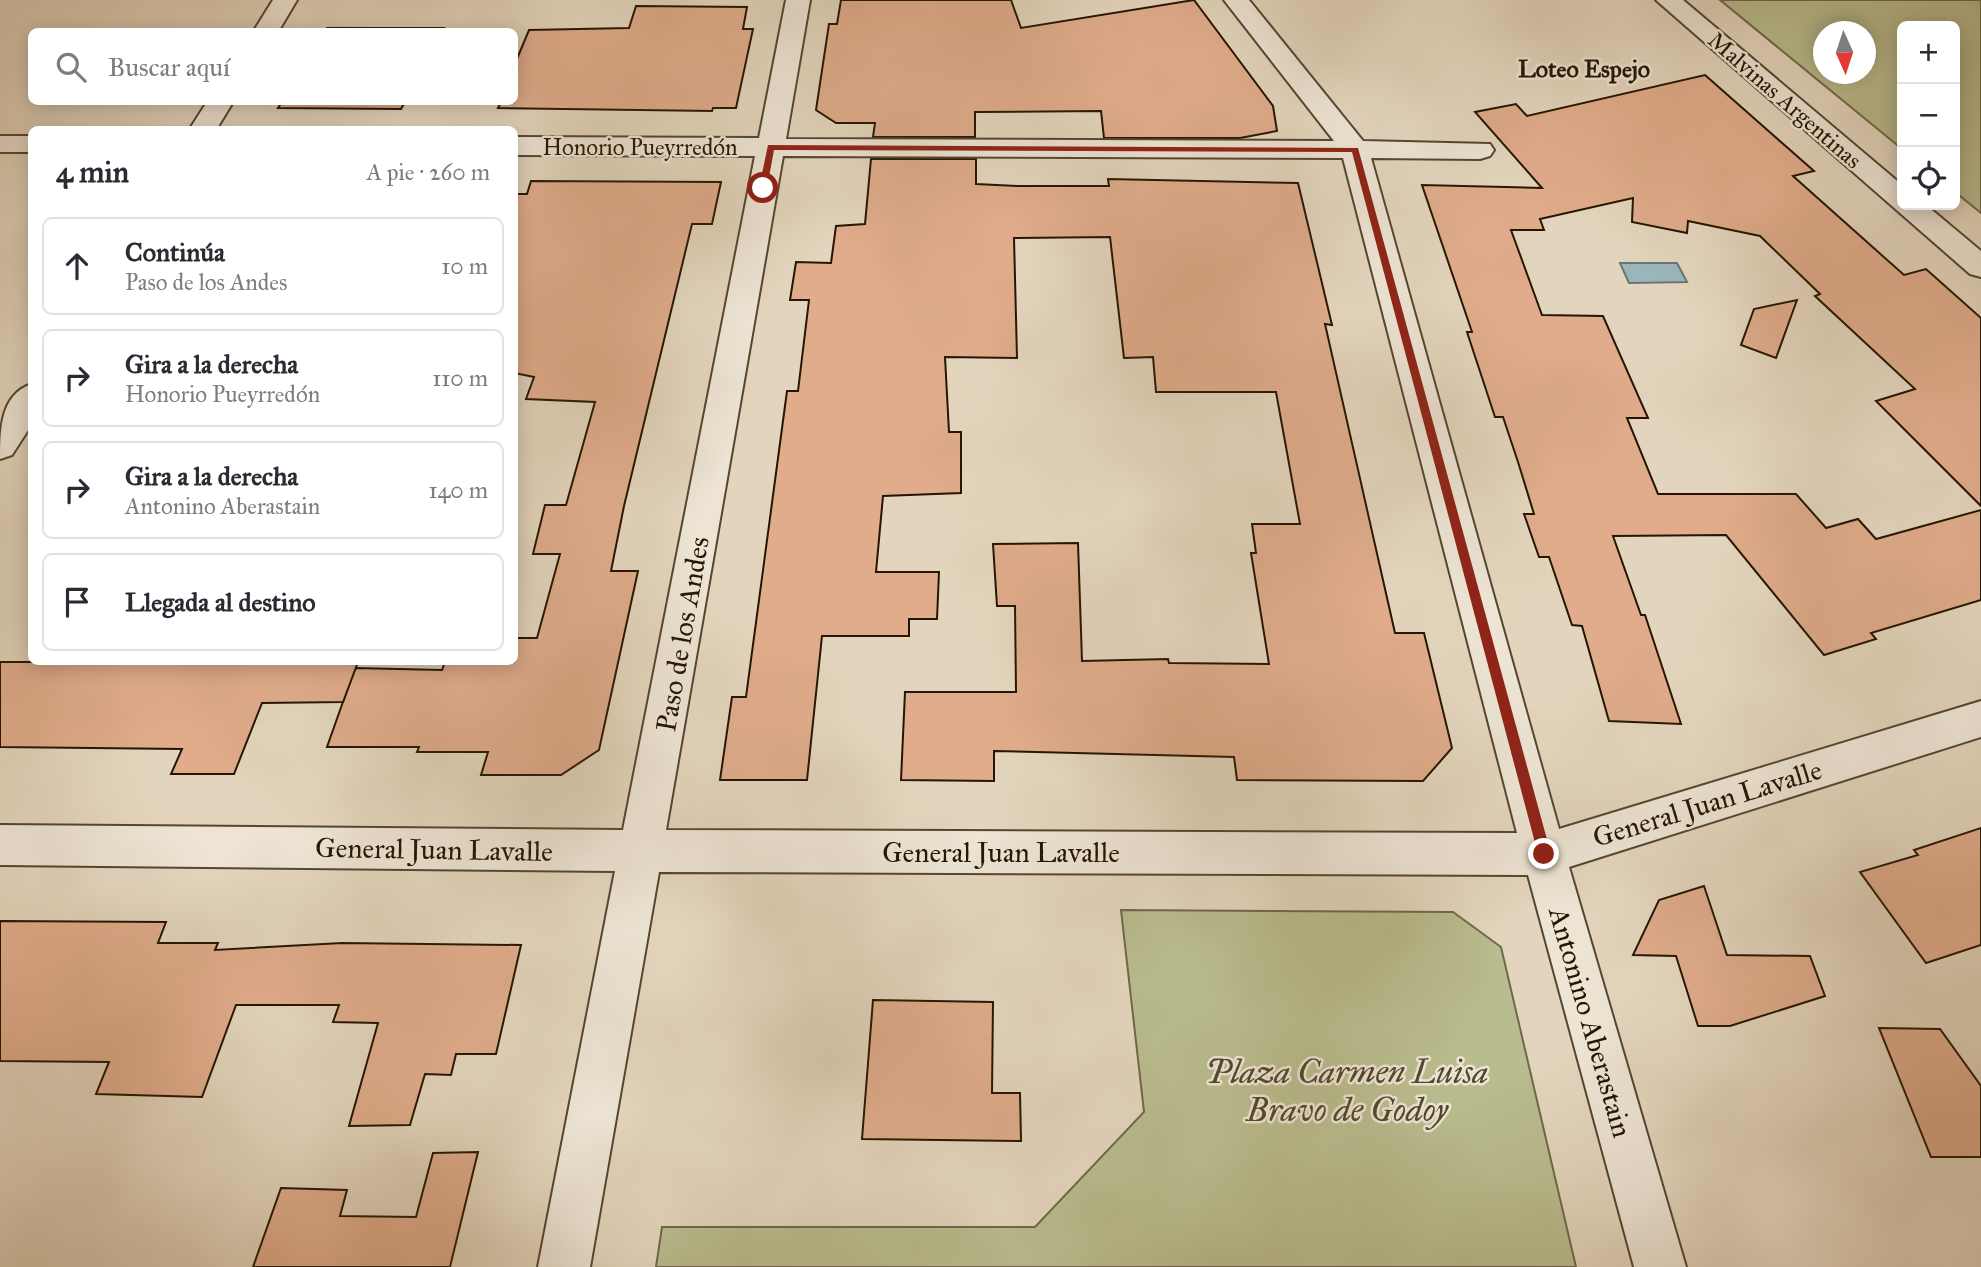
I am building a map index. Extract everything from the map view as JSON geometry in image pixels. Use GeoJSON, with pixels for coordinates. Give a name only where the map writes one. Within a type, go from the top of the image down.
{"type":"FeatureCollection","features":[{"type":"Feature","properties":{"kind":"street"},"geometry":{"type":"LineString","coordinates":[[268,28],[285,0]]}},
{"type":"Feature","properties":{"kind":"street","name":"Paso de los Andes"},"geometry":{"type":"LineString","coordinates":[[564,1267],[643,851],[798,0]]}},
{"type":"Feature","properties":{"kind":"street","name":"Antonino Aberastain"},"geometry":{"type":"LineString","coordinates":[[1236,0],[1355,149],[1544,854],[1660,1267]]}},
{"type":"Feature","properties":{"kind":"street","name":"Malvinas Argentinas"},"geometry":{"type":"LineString","coordinates":[[1668,0],[1897,196]]}},
{"type":"Feature","properties":{"kind":"street"},"geometry":{"type":"LineString","coordinates":[[205,126],[218,105]]}},
{"type":"Feature","properties":{"kind":"street"},"geometry":{"type":"LineString","coordinates":[[0,144],[28,144]]}},
{"type":"Feature","properties":{"kind":"street","name":"Honorio Pueyrredón"},"geometry":{"type":"LineString","coordinates":[[518,146],[1480,150]]}},
{"type":"Feature","properties":{"kind":"street"},"geometry":{"type":"LineString","coordinates":[[1914,210],[1981,267]]}},
{"type":"Feature","properties":{"kind":"street"},"geometry":{"type":"LineString","coordinates":[[0,446],[28,402]]}},
{"type":"Feature","properties":{"kind":"street","name":"General Juan Lavalle"},"geometry":{"type":"LineString","coordinates":[[0,845],[643,851],[1544,854],[1981,719]]}},
{"type":"Feature","properties":{"kind":"green space"},"geometry":{"type":"Polygon","coordinates":[[[1720,0],[1981,0],[1981,213],[1960,196],[1960,21],[1897,21],[1897,145],[1823,84],[1876,84],[1876,21],[1813,21],[1813,76],[1720,0]]]}},
{"type":"Feature","properties":{"kind":"green space","name":"Plaza Carmen Luisa Bravo de Godoy"},"geometry":{"type":"Polygon","coordinates":[[[1121,910],[1453,912],[1501,947],[1576,1267],[656,1267],[662,1227],[1035,1227],[1144,1112],[1121,910]]]}},
{"type":"Feature","properties":{"kind":"water"},"geometry":{"type":"Polygon","coordinates":[[[1620,263],[1677,263],[1687,282],[1629,283],[1620,263]]]}},
{"type":"Feature","properties":{"kind":"building"},"geometry":{"type":"Polygon","coordinates":[[[841,0],[1011,0],[1021,28],[1194,0],[1273,106],[1277,131],[1240,138],[1104,138],[1101,111],[975,112],[975,137],[873,137],[875,123],[836,123],[816,110],[829,24],[837,24],[841,0]]]}},
{"type":"Feature","properties":{"kind":"building"},"geometry":{"type":"Polygon","coordinates":[[[636,6],[747,7],[743,29],[753,29],[736,108],[713,108],[712,111],[498,108],[500,105],[518,105],[518,56],[529,30],[629,28],[636,6]]]}},
{"type":"Feature","properties":{"kind":"building"},"geometry":{"type":"Polygon","coordinates":[[[1705,75],[1814,171],[1793,176],[1904,275],[1926,269],[1981,318],[1981,506],[1876,401],[1915,389],[1815,296],[1820,294],[1760,236],[1688,221],[1687,233],[1632,222],[1633,198],[1540,219],[1544,230],[1511,230],[1542,315],[1603,316],[1648,418],[1627,418],[1658,494],[1796,494],[1826,528],[1858,519],[1876,539],[1981,510],[1981,600],[1871,633],[1876,639],[1824,655],[1726,535],[1613,536],[1641,615],[1645,615],[1681,724],[1609,721],[1582,626],[1572,625],[1549,557],[1539,557],[1524,514],[1534,514],[1518,462],[1503,417],[1495,417],[1467,332],[1472,332],[1422,185],[1542,188],[1475,112],[1516,104],[1527,116],[1705,75]]]}},
{"type":"Feature","properties":{"kind":"building"},"geometry":{"type":"Polygon","coordinates":[[[280,105],[403,105],[401,109],[278,108],[280,105]]]}},
{"type":"Feature","properties":{"kind":"building"},"geometry":{"type":"Polygon","coordinates":[[[871,159],[976,159],[976,184],[1109,186],[1108,179],[1298,183],[1332,325],[1325,324],[1395,633],[1424,633],[1452,748],[1423,781],[1237,780],[1234,757],[994,751],[994,781],[901,780],[905,692],[1016,692],[1015,606],[997,606],[993,544],[1078,543],[1082,661],[1168,659],[1169,663],[1269,664],[1251,553],[1256,553],[1252,524],[1300,524],[1276,392],[1156,392],[1153,357],[1124,358],[1110,237],[1014,238],[1017,358],[945,357],[949,432],[961,432],[961,493],[883,496],[876,572],[939,572],[937,619],[909,619],[909,636],[822,636],[807,780],[720,780],[732,697],[746,697],[787,391],[798,391],[809,300],[790,300],[796,262],[831,263],[836,226],[865,224],[871,159]]]}},
{"type":"Feature","properties":{"kind":"building"},"geometry":{"type":"Polygon","coordinates":[[[531,181],[721,182],[712,224],[692,224],[624,506],[611,571],[638,571],[599,750],[561,775],[481,775],[488,752],[417,752],[419,747],[327,747],[355,668],[442,670],[444,665],[518,665],[518,638],[537,638],[560,554],[533,554],[545,505],[566,505],[595,402],[526,399],[534,377],[518,374],[518,194],[527,194],[531,181]]]}},
{"type":"Feature","properties":{"kind":"building"},"geometry":{"type":"Polygon","coordinates":[[[1797,300],[1776,358],[1741,345],[1754,309],[1797,300]]]}},
{"type":"Feature","properties":{"kind":"building"},"geometry":{"type":"Polygon","coordinates":[[[0,662],[28,662],[28,665],[357,665],[343,702],[262,703],[234,774],[171,774],[182,749],[0,747],[0,662]]]}},
{"type":"Feature","properties":{"kind":"building"},"geometry":{"type":"Polygon","coordinates":[[[1981,828],[1981,945],[1926,963],[1860,872],[1918,855],[1914,850],[1981,828]]]}},
{"type":"Feature","properties":{"kind":"building"},"geometry":{"type":"Polygon","coordinates":[[[1704,886],[1727,955],[1810,956],[1825,996],[1730,1026],[1698,1026],[1676,956],[1633,955],[1659,900],[1704,886]]]}},
{"type":"Feature","properties":{"kind":"building"},"geometry":{"type":"Polygon","coordinates":[[[0,921],[166,922],[158,943],[218,943],[215,950],[342,943],[521,945],[496,1054],[456,1054],[451,1075],[425,1074],[410,1125],[349,1126],[378,1023],[333,1022],[339,1005],[236,1005],[202,1097],[96,1094],[109,1062],[0,1061],[0,921]]]}},
{"type":"Feature","properties":{"kind":"building"},"geometry":{"type":"Polygon","coordinates":[[[873,1000],[993,1002],[992,1093],[1020,1093],[1021,1141],[862,1139],[873,1000]]]}},
{"type":"Feature","properties":{"kind":"building"},"geometry":{"type":"Polygon","coordinates":[[[1879,1028],[1940,1029],[1981,1086],[1981,1157],[1931,1157],[1879,1028]]]}},
{"type":"Feature","properties":{"kind":"building"},"geometry":{"type":"Polygon","coordinates":[[[478,1152],[450,1267],[253,1267],[281,1188],[347,1190],[340,1216],[416,1217],[433,1153],[478,1152]]]}},
{"type":"Feature","properties":{"kind":"district","name":"Loteo Espejo"},"geometry":{"type":"Point","coordinates":[1584,69]}},
{"type":"Feature","properties":{"kind":"route"},"geometry":{"type":"LineString","coordinates":[[763,188],[771,147],[1355,149],[1544,854]]}}]}
